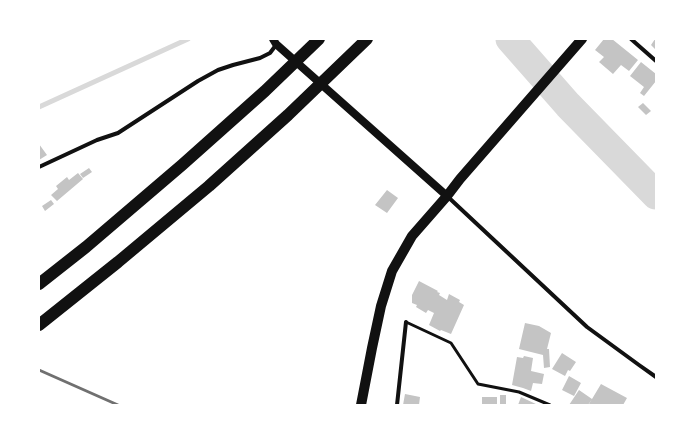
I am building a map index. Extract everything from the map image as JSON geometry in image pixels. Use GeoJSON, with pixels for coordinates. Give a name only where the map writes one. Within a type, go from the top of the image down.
{"type":"FeatureCollection","features":[{"type":"Feature","properties":{"kind":"highway"},"geometry":{"type":"LineString","coordinates":[[39,284],[86,247],[182,165],[265,91],[319,39]]}},
{"type":"Feature","properties":{"kind":"highway"},"geometry":{"type":"LineString","coordinates":[[39,325],[197,196],[288,115],[367,39]]}},
{"type":"Feature","properties":{"kind":"main road"},"geometry":{"type":"LineString","coordinates":[[362,405],[381,306],[392,271],[412,236],[580,40]]}},
{"type":"Feature","properties":{"kind":"main road"},"geometry":{"type":"LineString","coordinates":[[275,42],[447,196]]}},
{"type":"Feature","properties":{"kind":"street"},"geometry":{"type":"LineString","coordinates":[[631,39],[656,61]]}},
{"type":"Feature","properties":{"kind":"street"},"geometry":{"type":"LineString","coordinates":[[39,167],[97,140],[118,134],[198,81],[218,70],[260,58],[270,52],[275,42]]}},
{"type":"Feature","properties":{"kind":"street"},"geometry":{"type":"LineString","coordinates":[[447,196],[587,327],[656,377]]}},
{"type":"Feature","properties":{"kind":"street"},"geometry":{"type":"LineString","coordinates":[[397,405],[406,322]]}},
{"type":"Feature","properties":{"kind":"lane"},"geometry":{"type":"LineString","coordinates":[[406,322],[451,343],[478,384],[519,392],[550,405]]}},
{"type":"Feature","properties":{"kind":"building"},"geometry":{"type":"Polygon","coordinates":[[[604,39],[612,39],[638,60],[629,71],[621,65],[613,74],[599,62],[604,57],[595,50],[604,39]]]}},
{"type":"Feature","properties":{"kind":"building"},"geometry":{"type":"Polygon","coordinates":[[[656,39],[656,50],[651,45],[656,39]]]}},
{"type":"Feature","properties":{"kind":"building"},"geometry":{"type":"Polygon","coordinates":[[[641,62],[656,74],[656,81],[644,96],[640,93],[644,87],[630,76],[641,62]]]}},
{"type":"Feature","properties":{"kind":"building"},"geometry":{"type":"Polygon","coordinates":[[[643,103],[651,111],[646,115],[638,107],[643,103]]]}},
{"type":"Feature","properties":{"kind":"building"},"geometry":{"type":"Polygon","coordinates":[[[39,144],[47,155],[39,160],[39,144]]]}},
{"type":"Feature","properties":{"kind":"building"},"geometry":{"type":"Polygon","coordinates":[[[89,168],[92,172],[83,178],[80,174],[89,168]]]}},
{"type":"Feature","properties":{"kind":"building"},"geometry":{"type":"Polygon","coordinates":[[[78,173],[83,179],[57,201],[51,195],[58,189],[56,186],[67,177],[69,180],[78,173]]]}},
{"type":"Feature","properties":{"kind":"building"},"geometry":{"type":"Polygon","coordinates":[[[387,190],[398,198],[387,213],[375,205],[387,190]]]}},
{"type":"Feature","properties":{"kind":"building"},"geometry":{"type":"Polygon","coordinates":[[[51,200],[54,204],[45,211],[42,206],[51,200]]]}},
{"type":"Feature","properties":{"kind":"building"},"geometry":{"type":"Polygon","coordinates":[[[419,281],[438,291],[437,292],[440,293],[439,295],[447,300],[449,294],[460,300],[459,302],[464,305],[451,334],[441,330],[440,331],[429,325],[434,313],[428,310],[426,313],[416,307],[417,305],[412,303],[412,295],[419,281]]]}},
{"type":"Feature","properties":{"kind":"building"},"geometry":{"type":"Polygon","coordinates":[[[525,323],[539,326],[551,333],[547,349],[549,349],[550,367],[544,368],[543,355],[519,349],[525,323]]]}},
{"type":"Feature","properties":{"kind":"building"},"geometry":{"type":"Polygon","coordinates":[[[562,353],[576,362],[570,371],[568,370],[565,376],[552,369],[562,353]]]}},
{"type":"Feature","properties":{"kind":"building"},"geometry":{"type":"Polygon","coordinates":[[[524,356],[533,358],[531,371],[544,374],[542,384],[533,383],[531,391],[512,385],[517,357],[523,358],[524,356]]]}},
{"type":"Feature","properties":{"kind":"building"},"geometry":{"type":"Polygon","coordinates":[[[569,376],[581,383],[574,396],[562,390],[569,376]]]}},
{"type":"Feature","properties":{"kind":"building"},"geometry":{"type":"Polygon","coordinates":[[[601,384],[627,398],[623,405],[589,404],[601,384]]]}},
{"type":"Feature","properties":{"kind":"building"},"geometry":{"type":"Polygon","coordinates":[[[579,390],[592,399],[588,405],[569,405],[579,390]]]}},
{"type":"Feature","properties":{"kind":"building"},"geometry":{"type":"Polygon","coordinates":[[[405,394],[420,397],[419,405],[403,405],[405,394]]]}},
{"type":"Feature","properties":{"kind":"building"},"geometry":{"type":"Polygon","coordinates":[[[500,395],[506,395],[506,405],[500,405],[500,395]]]}},
{"type":"Feature","properties":{"kind":"building"},"geometry":{"type":"Polygon","coordinates":[[[482,397],[497,397],[497,405],[482,405],[482,397]]]}},
{"type":"Feature","properties":{"kind":"building"},"geometry":{"type":"Polygon","coordinates":[[[521,397],[538,405],[518,405],[521,397]]]}},
{"type":"Feature","properties":{"kind":"waterway"},"geometry":{"type":"LineString","coordinates":[[39,107],[188,39]]}},
{"type":"Feature","properties":{"kind":"waterway"},"geometry":{"type":"LineString","coordinates":[[510,39],[568,105],[656,195]]}},
{"type":"Feature","properties":{"kind":"railway"},"geometry":{"type":"LineString","coordinates":[[39,370],[118,405]]}}]}
